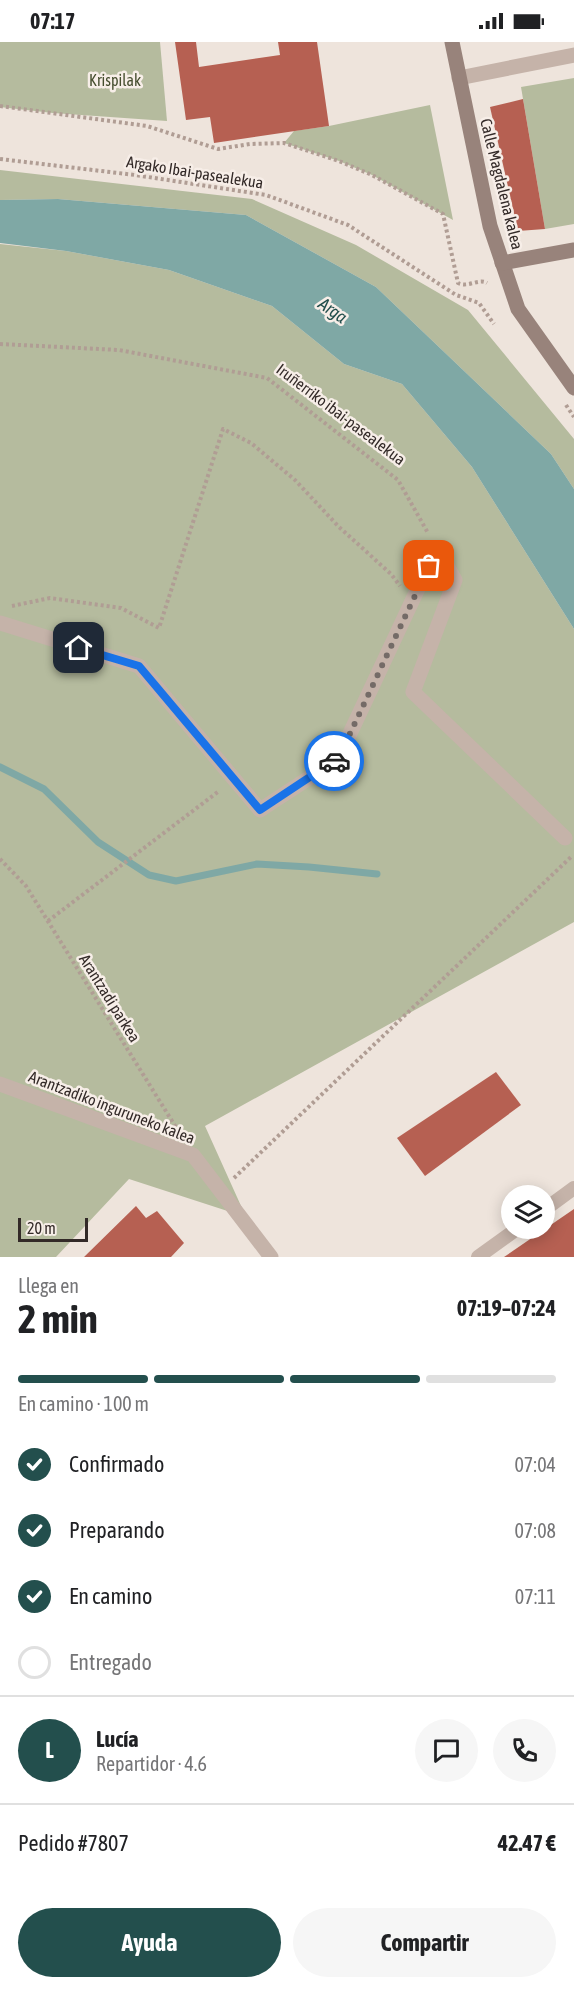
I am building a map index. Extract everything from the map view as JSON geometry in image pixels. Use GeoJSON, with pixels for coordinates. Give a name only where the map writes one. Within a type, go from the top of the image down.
{"type":"FeatureCollection","features":[{"type":"Feature","properties":{"kind":"main road","name":"Calle Magdalena kalea"},"geometry":{"type":"LineString","coordinates":[[452,42],[490,226],[518,309],[574,388]]}},
{"type":"Feature","properties":{"kind":"main road"},"geometry":{"type":"LineString","coordinates":[[502,263],[574,250]]}},
{"type":"Feature","properties":{"kind":"street"},"geometry":{"type":"LineString","coordinates":[[459,78],[574,55]]}},
{"type":"Feature","properties":{"kind":"street"},"geometry":{"type":"LineString","coordinates":[[0,623],[139,666],[260,810],[338,759],[437,548]]}},
{"type":"Feature","properties":{"kind":"street"},"geometry":{"type":"LineString","coordinates":[[437,548],[455,580],[413,692],[565,838]]}},
{"type":"Feature","properties":{"kind":"street","name":"Arantzadiko inguruneko kalea"},"geometry":{"type":"LineString","coordinates":[[0,1084],[193,1155],[271,1257]]}},
{"type":"Feature","properties":{"kind":"lane"},"geometry":{"type":"LineString","coordinates":[[555,1201],[574,1188]]}},
{"type":"Feature","properties":{"kind":"lane"},"geometry":{"type":"LineString","coordinates":[[478,1257],[503,1239]]}},
{"type":"Feature","properties":{"kind":"path"},"geometry":{"type":"LineString","coordinates":[[0,106],[147,126],[218,149],[250,144],[284,143],[339,161],[444,214],[458,283],[463,285],[483,281]]}},
{"type":"Feature","properties":{"kind":"path","name":"Argako Ibai-pasealekua"},"geometry":{"type":"LineString","coordinates":[[0,159],[135,175],[266,195],[348,225],[456,295],[479,303],[494,324]]}},
{"type":"Feature","properties":{"kind":"path","name":"Iruñerriko ibai-pasealekua"},"geometry":{"type":"LineString","coordinates":[[0,344],[119,350],[267,378],[398,480],[437,548]]}},
{"type":"Feature","properties":{"kind":"path"},"geometry":{"type":"LineString","coordinates":[[6,608],[50,598],[121,608],[159,628],[223,429],[251,443],[295,480],[339,527],[391,574],[412,602]]}},
{"type":"Feature","properties":{"kind":"path"},"geometry":{"type":"LineString","coordinates":[[48,921],[234,780]]}},
{"type":"Feature","properties":{"kind":"path"},"geometry":{"type":"LineString","coordinates":[[220,1191],[574,855],[565,838]]}},
{"type":"Feature","properties":{"kind":"path","name":"Arantzadi parkea"},"geometry":{"type":"LineString","coordinates":[[0,859],[26,886],[193,1155]]}},
{"type":"Feature","properties":{"kind":"green space","name":"Krispilak"},"geometry":{"type":"Polygon","coordinates":[[[0,42],[160,42],[167,121],[0,107],[0,42]]]}},
{"type":"Feature","properties":{"kind":"green space"},"geometry":{"type":"Polygon","coordinates":[[[574,78],[574,224],[545,229],[521,87],[574,78]]]}},
{"type":"Feature","properties":{"kind":"green space"},"geometry":{"type":"Polygon","coordinates":[[[430,105],[453,220],[372,175],[339,161],[284,143],[294,131],[430,105]]]}},
{"type":"Feature","properties":{"kind":"green space"},"geometry":{"type":"Polygon","coordinates":[[[0,170],[252,199],[356,245],[468,310],[574,439],[574,489],[551,454],[376,287],[246,215],[58,199],[0,200],[0,170]]]}},
{"type":"Feature","properties":{"kind":"green space"},"geometry":{"type":"Polygon","coordinates":[[[0,244],[66,251],[169,270],[272,306],[344,364],[402,384],[472,467],[574,629],[574,922],[205,1126],[246,1217],[129,1179],[56,1257],[0,1257],[0,244]]]}},
{"type":"Feature","properties":{"kind":"water","name":"Arga"},"geometry":{"type":"Polygon","coordinates":[[[58,199],[246,215],[376,287],[551,454],[574,489],[574,629],[472,467],[402,384],[344,364],[272,306],[169,270],[66,251],[0,243],[0,200],[58,199]]]}},
{"type":"Feature","properties":{"kind":"building"},"geometry":{"type":"Polygon","coordinates":[[[175,42],[196,42],[199,67],[280,55],[278,42],[317,42],[329,126],[214,143],[210,117],[186,120],[175,42]]]}},
{"type":"Feature","properties":{"kind":"building"},"geometry":{"type":"Polygon","coordinates":[[[523,99],[545,229],[518,231],[490,107],[523,99]]]}},
{"type":"Feature","properties":{"kind":"building"},"geometry":{"type":"Polygon","coordinates":[[[496,1072],[521,1105],[425,1176],[397,1138],[496,1072]]]}},
{"type":"Feature","properties":{"kind":"building"},"geometry":{"type":"Polygon","coordinates":[[[136,1206],[146,1218],[157,1211],[184,1243],[171,1257],[84,1257],[136,1206]]]}},
{"type":"Feature","properties":{"kind":"building"},"geometry":{"type":"Polygon","coordinates":[[[574,1209],[574,1257],[504,1257],[530,1239],[555,1239],[555,1222],[574,1209]]]}},
{"type":"Feature","properties":{"kind":"waterway"},"geometry":{"type":"LineString","coordinates":[[0,767],[44,789],[98,842],[149,875],[176,881],[257,864],[377,874]]}},
{"type":"Feature","properties":{"kind":"way so far"},"geometry":{"type":"LineString","coordinates":[[334,761],[338,759],[429,566]]}},
{"type":"Feature","properties":{"kind":"route"},"geometry":{"type":"LineString","coordinates":[[79,648],[139,666],[260,810],[334,761]]}}]}
